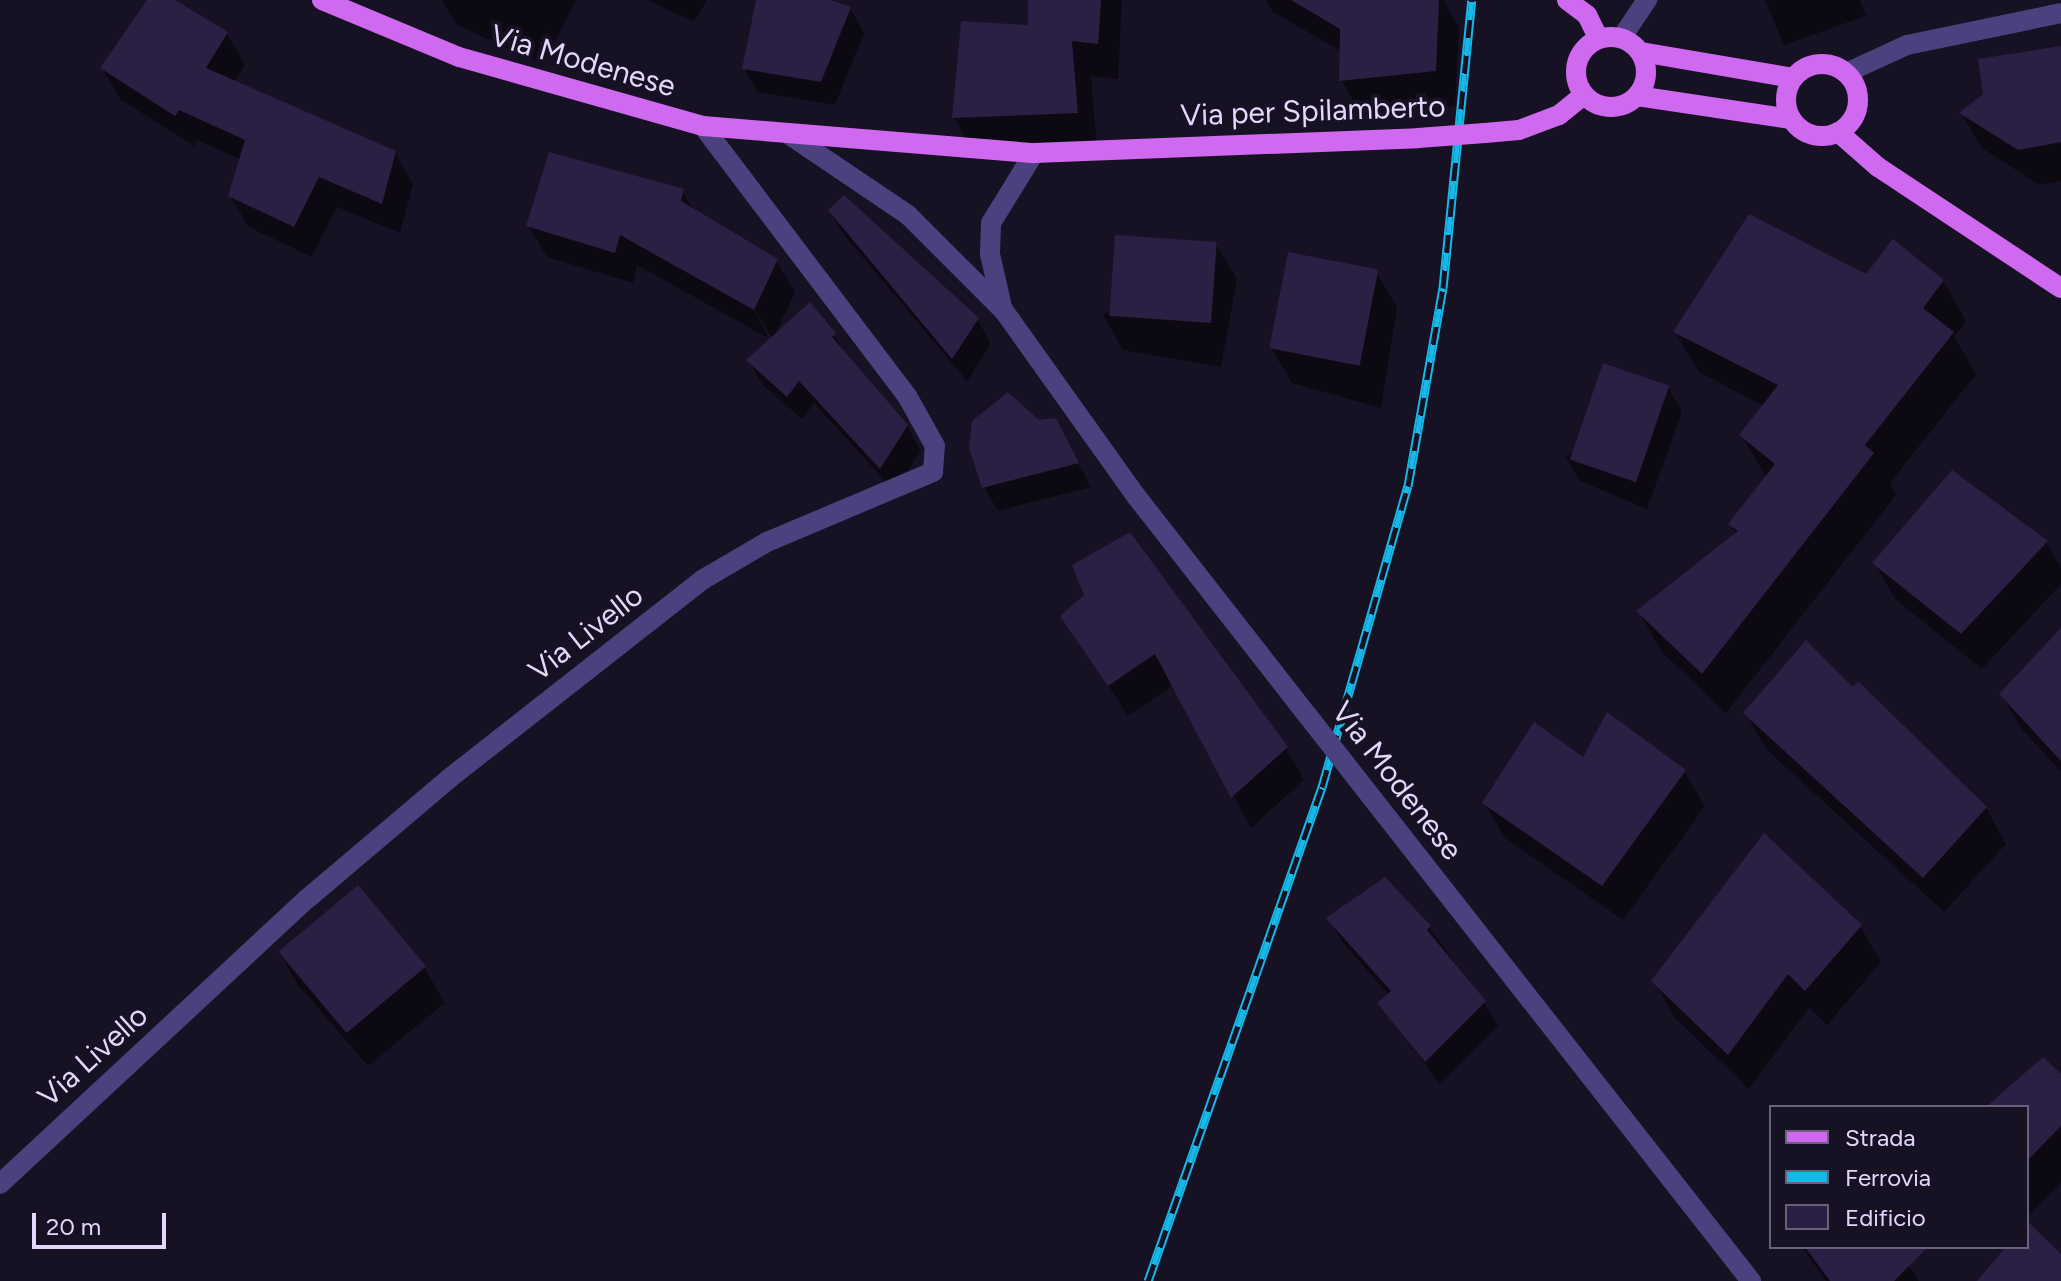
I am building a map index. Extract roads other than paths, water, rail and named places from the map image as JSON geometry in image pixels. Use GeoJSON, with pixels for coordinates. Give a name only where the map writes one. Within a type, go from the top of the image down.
{"type":"FeatureCollection","features":[{"type":"Feature","properties":{"kind":"main road","name":"Via Modenese"},"geometry":{"type":"LineString","coordinates":[[322,0],[459,57],[703,126],[791,136],[1034,153]]}},
{"type":"Feature","properties":{"kind":"main road"},"geometry":{"type":"LineString","coordinates":[[1567,0],[1587,15],[1598,38]]}},
{"type":"Feature","properties":{"kind":"main road"},"geometry":{"type":"LineString","coordinates":[[1791,119],[1786,101],[1793,78],[1812,65],[1846,73],[1857,105],[1838,132],[1815,136],[1791,119],[1637,96],[1604,107],[1584,95],[1578,85],[1576,63],[1598,38],[1622,37],[1641,52],[1793,78]]}},
{"type":"Feature","properties":{"kind":"main road"},"geometry":{"type":"LineString","coordinates":[[1637,96],[1647,75],[1641,52]]}},
{"type":"Feature","properties":{"kind":"main road","name":"Via per Spilamberto"},"geometry":{"type":"LineString","coordinates":[[1034,153],[1418,138],[1519,130],[1559,115],[1584,95]]}},
{"type":"Feature","properties":{"kind":"main road"},"geometry":{"type":"LineString","coordinates":[[1838,132],[1878,167],[2061,288]]}},
{"type":"Feature","properties":{"kind":"street"},"geometry":{"type":"LineString","coordinates":[[1622,37],[1647,0]]}},
{"type":"Feature","properties":{"kind":"street"},"geometry":{"type":"LineString","coordinates":[[1846,73],[1907,45],[2061,13]]}},
{"type":"Feature","properties":{"kind":"street","name":"Via Livello"},"geometry":{"type":"LineString","coordinates":[[0,1184],[307,899],[451,777],[702,580],[767,542],[933,472],[935,446],[907,396],[703,126]]}},
{"type":"Feature","properties":{"kind":"street","name":"Via Modenese"},"geometry":{"type":"LineString","coordinates":[[791,136],[908,215],[1004,311],[1136,496],[1751,1281]]}},
{"type":"Feature","properties":{"kind":"street","name":"Via Modenese"},"geometry":{"type":"LineString","coordinates":[[1004,311],[990,254],[991,223],[1034,153]]}},
{"type":"Feature","properties":{"kind":"railway"},"geometry":{"type":"LineString","coordinates":[[1148,1281],[1322,787],[1408,486],[1443,288],[1472,0]]}}]}
